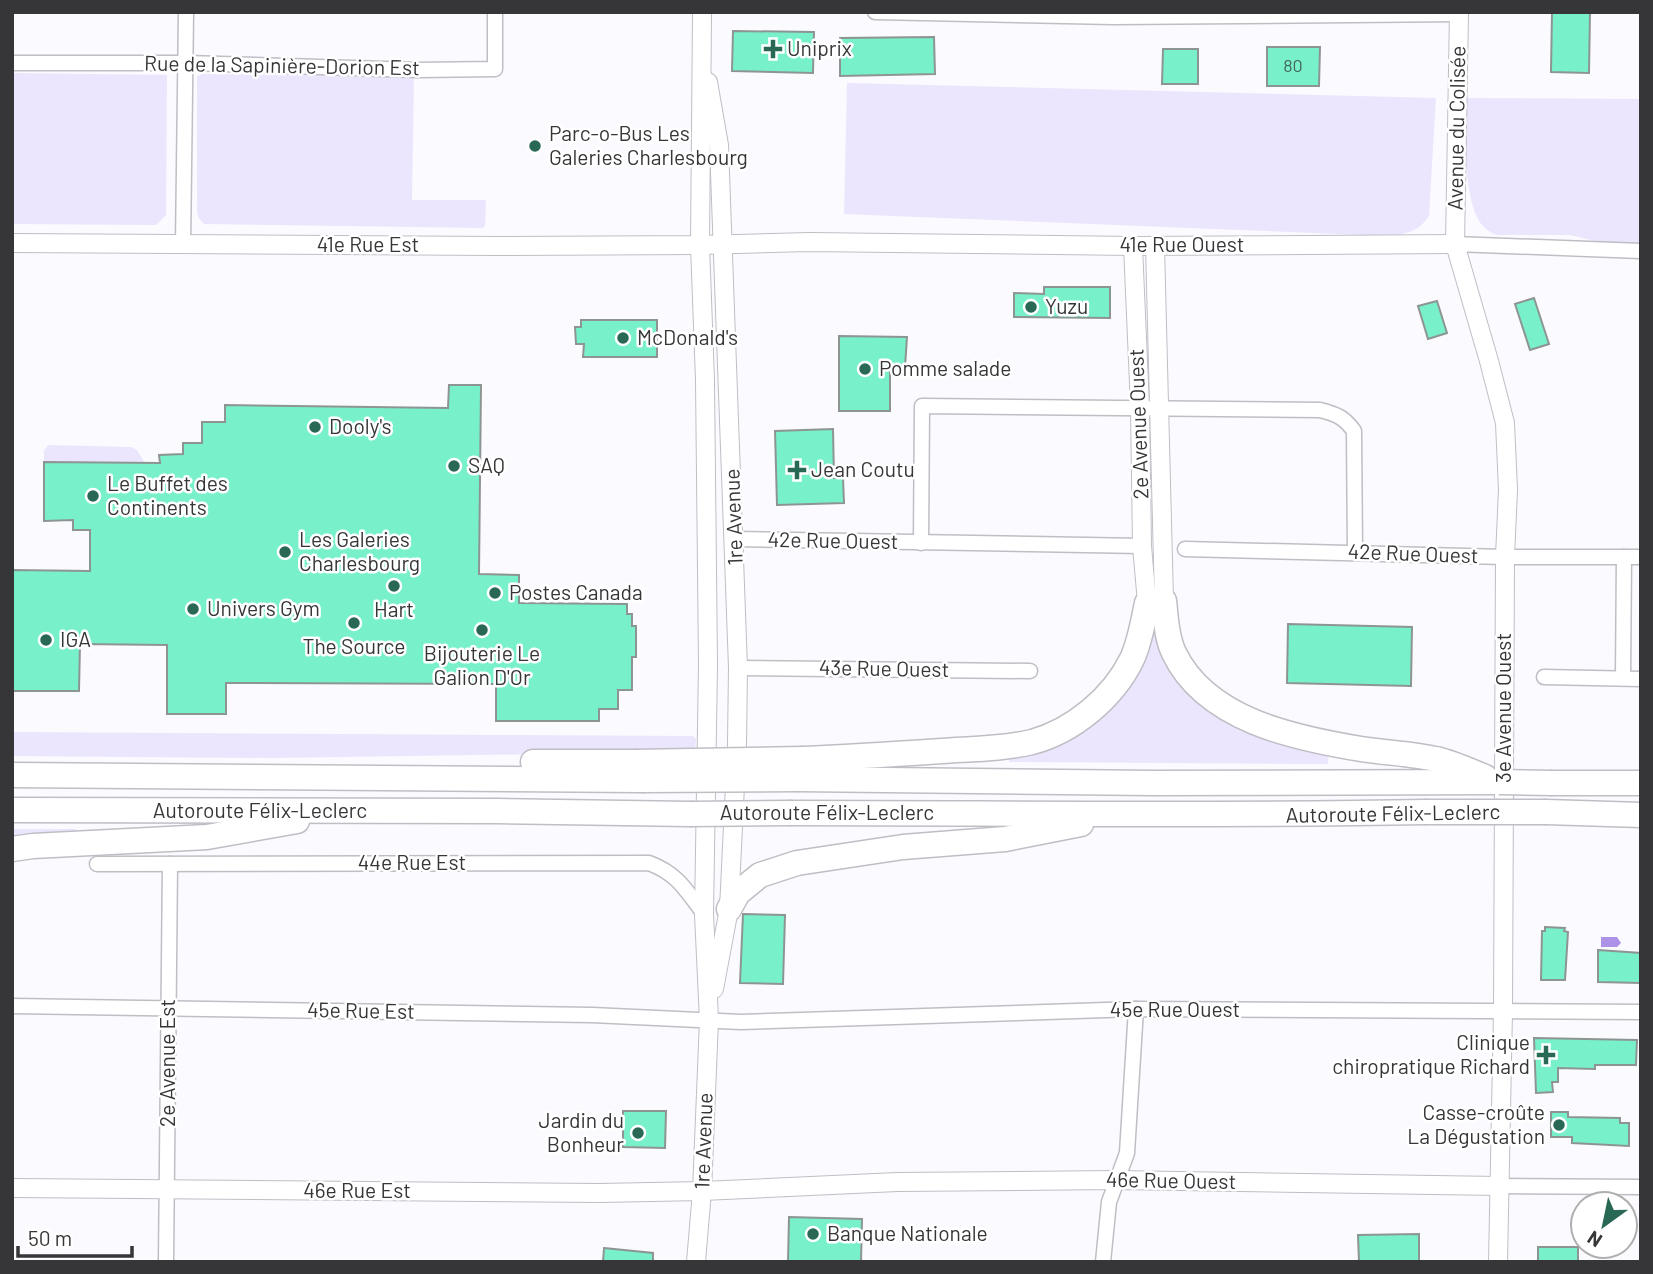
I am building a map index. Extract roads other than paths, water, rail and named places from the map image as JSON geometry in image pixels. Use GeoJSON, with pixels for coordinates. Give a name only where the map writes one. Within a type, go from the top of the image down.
{"type":"FeatureCollection","features":[{"type":"Feature","properties":{"kind":"highway"},"geometry":{"type":"LineString","coordinates":[[802,769],[1032,742],[1061,731],[1091,710],[1116,684],[1132,659],[1155,602]]}},
{"type":"Feature","properties":{"kind":"highway"},"geometry":{"type":"LineString","coordinates":[[1155,602],[1172,650],[1185,674],[1209,697],[1262,725],[1438,772]]}},
{"type":"Feature","properties":{"kind":"highway","name":"Autoroute Félix-Leclerc"},"geometry":{"type":"LineString","coordinates":[[12,775],[191,776],[802,769],[1438,772],[1499,782],[1641,783]]}},
{"type":"Feature","properties":{"kind":"highway","name":"Autoroute Félix-Leclerc"},"geometry":{"type":"LineString","coordinates":[[12,810],[638,814],[1136,813],[1250,816],[1425,812],[1641,815]]}},
{"type":"Feature","properties":{"kind":"highway"},"geometry":{"type":"LineString","coordinates":[[12,849],[58,844],[207,837],[348,811]]}},
{"type":"Feature","properties":{"kind":"highway"},"geometry":{"type":"LineString","coordinates":[[729,909],[738,893],[760,875],[797,863],[903,846],[1004,839],[1136,813]]}},
{"type":"Feature","properties":{"kind":"street"},"geometry":{"type":"LineString","coordinates":[[183,245],[186,12]]}},
{"type":"Feature","properties":{"kind":"street","name":"Rue de la Sapinière-Dorion Est"},"geometry":{"type":"LineString","coordinates":[[12,63],[186,63],[418,70],[495,69],[495,12]]}},
{"type":"Feature","properties":{"kind":"street"},"geometry":{"type":"LineString","coordinates":[[875,12],[1459,13]]}},
{"type":"Feature","properties":{"kind":"street","name":"1re Avenue"},"geometry":{"type":"LineString","coordinates":[[702,13],[708,80],[719,145],[738,668],[729,909],[709,1020]]}},
{"type":"Feature","properties":{"kind":"street","name":"1re Avenue"},"geometry":{"type":"LineString","coordinates":[[696,1262],[702,1191],[709,1020],[704,914],[708,665],[700,245],[702,13]]}},
{"type":"Feature","properties":{"kind":"street","name":"Avenue du Colisée"},"geometry":{"type":"LineString","coordinates":[[1455,244],[1459,13]]}},
{"type":"Feature","properties":{"kind":"street","name":"41e Rue Est"},"geometry":{"type":"LineString","coordinates":[[12,243],[724,243]]}},
{"type":"Feature","properties":{"kind":"street","name":"41e Rue Ouest"},"geometry":{"type":"LineString","coordinates":[[724,243],[1133,246],[1455,244],[1641,251]]}},
{"type":"Feature","properties":{"kind":"street","name":"3e Avenue Ouest"},"geometry":{"type":"LineString","coordinates":[[1455,244],[1505,423],[1508,490],[1505,557],[1503,1011],[1498,1262]]}},
{"type":"Feature","properties":{"kind":"street","name":"2e Avenue Ouest"},"geometry":{"type":"LineString","coordinates":[[1133,246],[1149,408],[1155,602]]}},
{"type":"Feature","properties":{"kind":"street","name":"2e Avenue Ouest"},"geometry":{"type":"LineString","coordinates":[[1155,246],[1142,546],[1155,602]]}},
{"type":"Feature","properties":{"kind":"street"},"geometry":{"type":"LineString","coordinates":[[921,543],[922,406],[1320,410],[1346,419],[1354,431],[1355,552]]}},
{"type":"Feature","properties":{"kind":"street","name":"42e Rue Ouest"},"geometry":{"type":"LineString","coordinates":[[735,540],[1142,546]]}},
{"type":"Feature","properties":{"kind":"street","name":"42e Rue Ouest"},"geometry":{"type":"LineString","coordinates":[[1185,549],[1505,557],[1641,557]]}},
{"type":"Feature","properties":{"kind":"street"},"geometry":{"type":"LineString","coordinates":[[1623,678],[1624,557]]}},
{"type":"Feature","properties":{"kind":"street","name":"43e Rue Ouest"},"geometry":{"type":"LineString","coordinates":[[738,668],[1030,671]]}},
{"type":"Feature","properties":{"kind":"street"},"geometry":{"type":"LineString","coordinates":[[1544,677],[1641,679]]}},
{"type":"Feature","properties":{"kind":"street","name":"44e Rue Est"},"geometry":{"type":"LineString","coordinates":[[97,864],[649,863],[666,869],[680,881],[704,914]]}},
{"type":"Feature","properties":{"kind":"street","name":"2e Avenue Est"},"geometry":{"type":"LineString","coordinates":[[166,1262],[170,864]]}},
{"type":"Feature","properties":{"kind":"street","name":"45e Rue Est"},"geometry":{"type":"LineString","coordinates":[[12,1006],[592,1015],[709,1020]]}},
{"type":"Feature","properties":{"kind":"street"},"geometry":{"type":"LineString","coordinates":[[1103,1262],[1109,1202],[1127,1153],[1136,1009]]}},
{"type":"Feature","properties":{"kind":"street","name":"45e Rue Ouest"},"geometry":{"type":"LineString","coordinates":[[709,1020],[741,1023],[1136,1009],[1641,1012]]}},
{"type":"Feature","properties":{"kind":"street","name":"46e Rue Ouest"},"geometry":{"type":"LineString","coordinates":[[702,1191],[897,1182],[1116,1180],[1641,1187]]}},
{"type":"Feature","properties":{"kind":"street","name":"46e Rue Est"},"geometry":{"type":"LineString","coordinates":[[12,1188],[599,1193],[702,1191]]}},
{"type":"Feature","properties":{"kind":"place","name":"Uniprix"},"geometry":{"type":"Point","coordinates":[773,49]}},
{"type":"Feature","properties":{"kind":"place","name":"Parc-o-Bus Les Galeries Charlesbourg"},"geometry":{"type":"Point","coordinates":[535,146]}},
{"type":"Feature","properties":{"kind":"place","name":"Yuzu"},"geometry":{"type":"Point","coordinates":[1031,307]}},
{"type":"Feature","properties":{"kind":"place","name":"McDonald's"},"geometry":{"type":"Point","coordinates":[623,338]}},
{"type":"Feature","properties":{"kind":"place","name":"Pomme salade"},"geometry":{"type":"Point","coordinates":[865,369]}},
{"type":"Feature","properties":{"kind":"place","name":"Dooly's"},"geometry":{"type":"Point","coordinates":[315,427]}},
{"type":"Feature","properties":{"kind":"place","name":"SAQ"},"geometry":{"type":"Point","coordinates":[454,466]}},
{"type":"Feature","properties":{"kind":"place","name":"Jean Coutu"},"geometry":{"type":"Point","coordinates":[797,470]}},
{"type":"Feature","properties":{"kind":"place","name":"Le Buffet des Continents"},"geometry":{"type":"Point","coordinates":[93,496]}},
{"type":"Feature","properties":{"kind":"place","name":"Les Galeries Charlesbourg"},"geometry":{"type":"Point","coordinates":[285,552]}},
{"type":"Feature","properties":{"kind":"place","name":"Hart"},"geometry":{"type":"Point","coordinates":[394,586]}},
{"type":"Feature","properties":{"kind":"place","name":"Postes Canada"},"geometry":{"type":"Point","coordinates":[495,593]}},
{"type":"Feature","properties":{"kind":"place","name":"Univers Gym"},"geometry":{"type":"Point","coordinates":[193,609]}},
{"type":"Feature","properties":{"kind":"place","name":"The Source"},"geometry":{"type":"Point","coordinates":[354,623]}},
{"type":"Feature","properties":{"kind":"place","name":"Bijouterie Le Galion D'Or"},"geometry":{"type":"Point","coordinates":[482,630]}},
{"type":"Feature","properties":{"kind":"place","name":"IGA"},"geometry":{"type":"Point","coordinates":[46,640]}},
{"type":"Feature","properties":{"kind":"place","name":"Clinique chiropratique Richard"},"geometry":{"type":"Point","coordinates":[1546,1055]}},
{"type":"Feature","properties":{"kind":"place","name":"Casse-croûte La Dégustation"},"geometry":{"type":"Point","coordinates":[1559,1125]}},
{"type":"Feature","properties":{"kind":"place","name":"Jardin du Bonheur"},"geometry":{"type":"Point","coordinates":[638,1133]}},
{"type":"Feature","properties":{"kind":"place","name":"Banque Nationale"},"geometry":{"type":"Point","coordinates":[813,1234]}}]}
